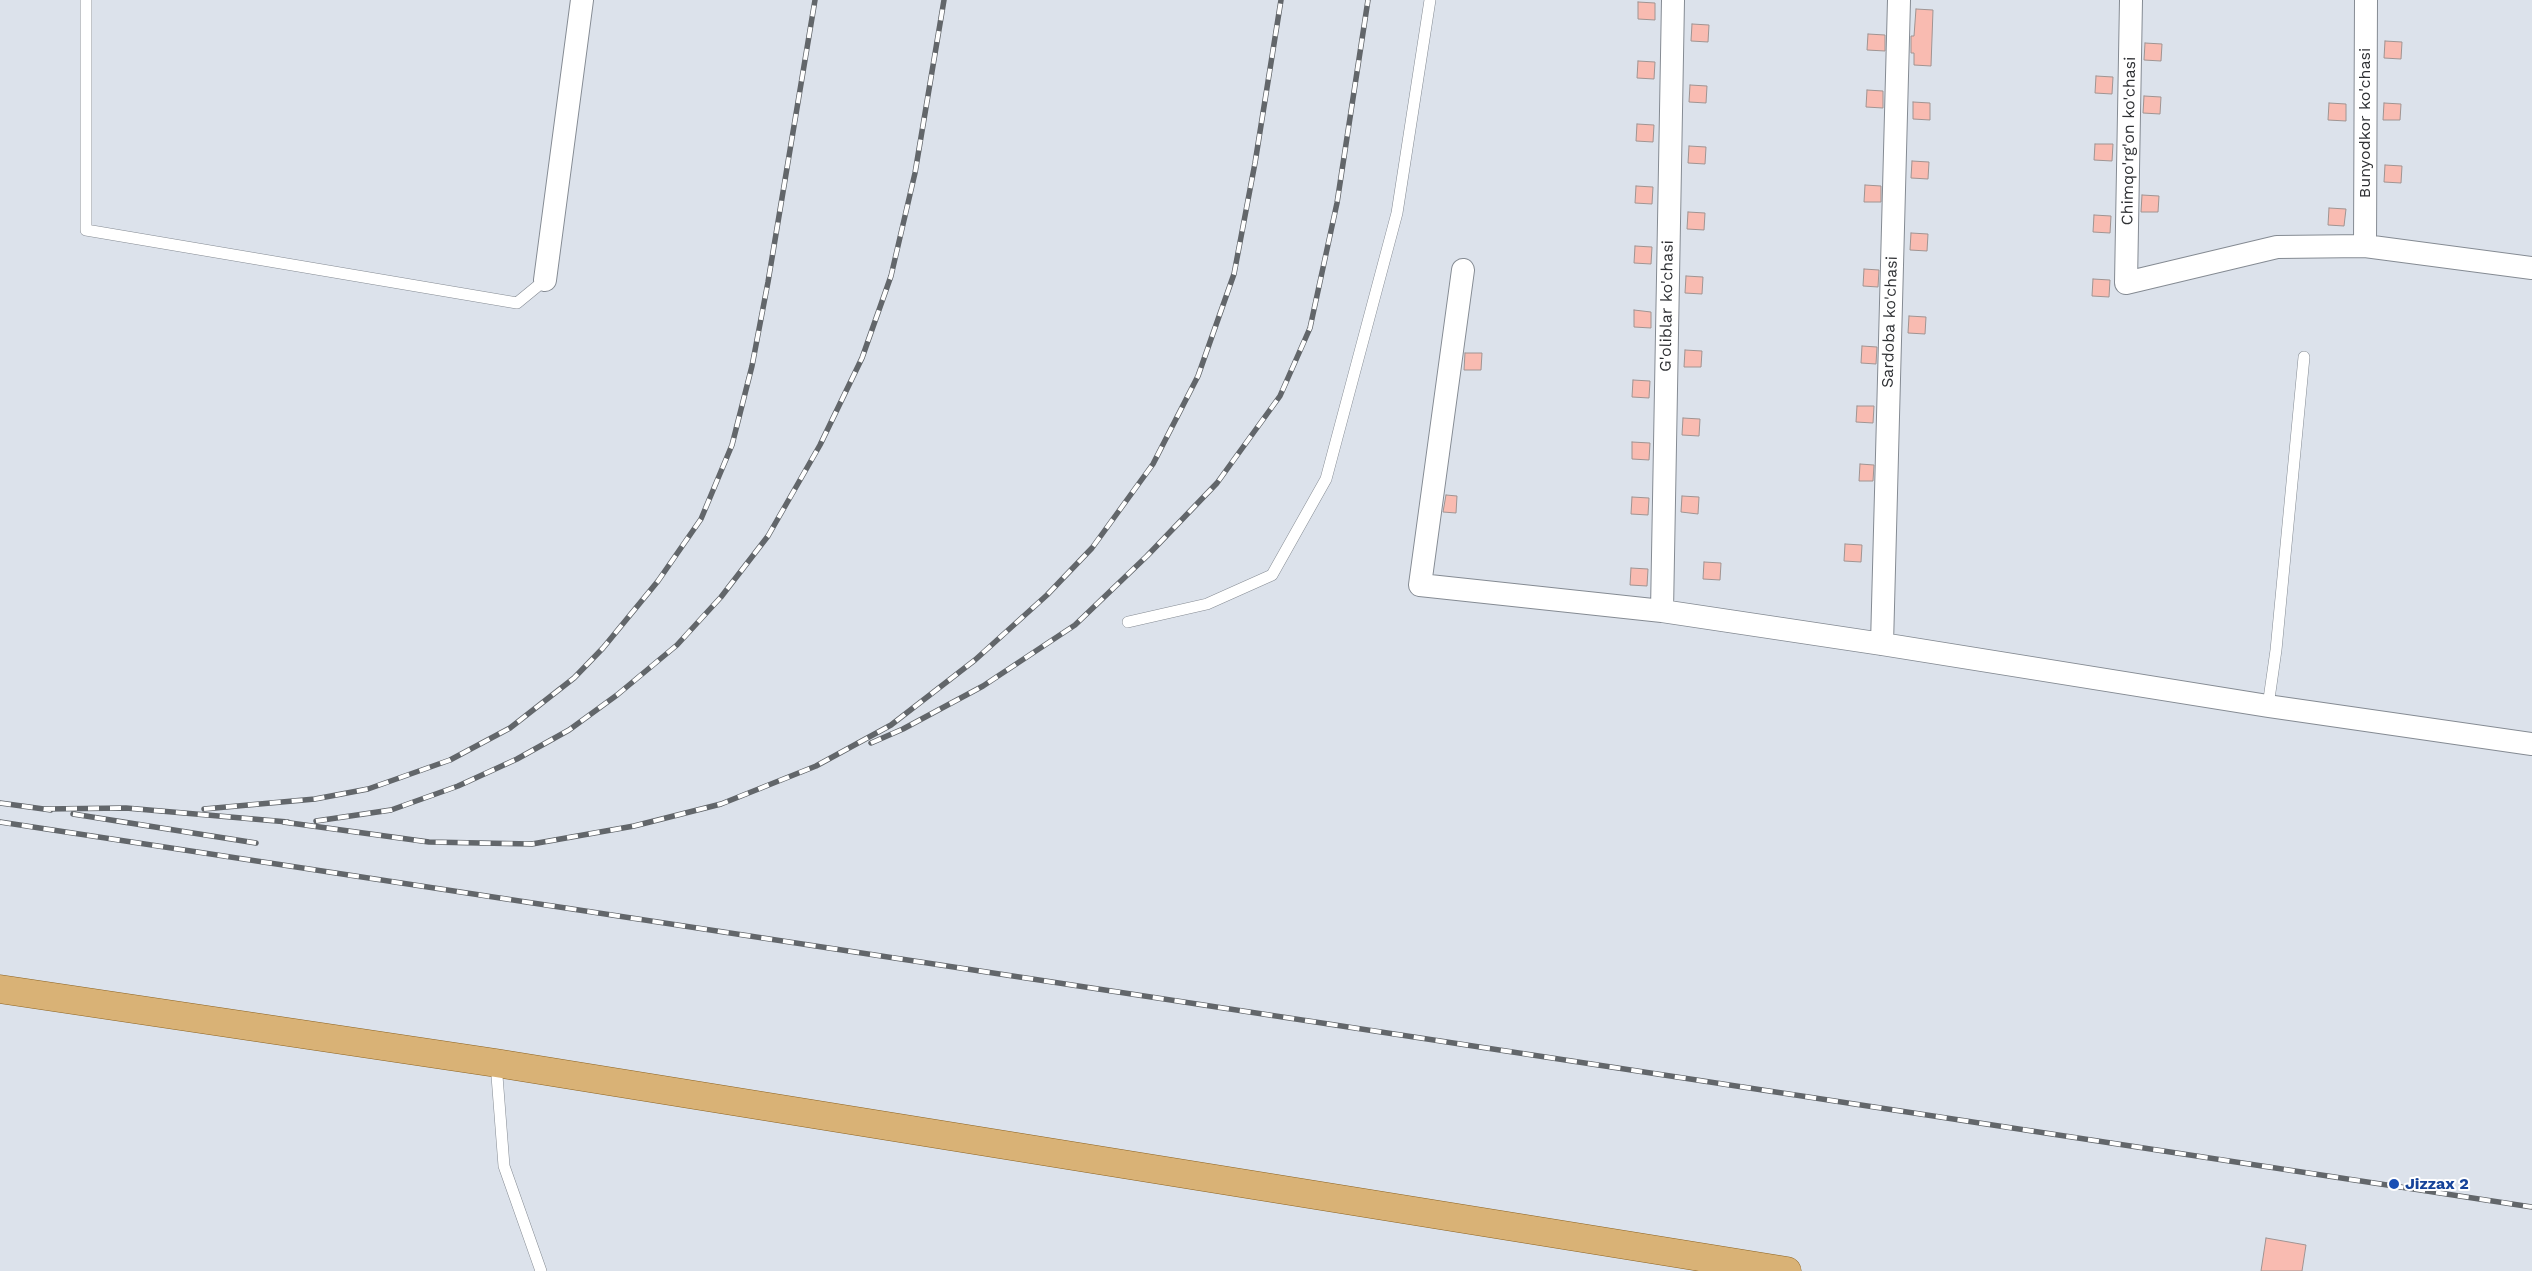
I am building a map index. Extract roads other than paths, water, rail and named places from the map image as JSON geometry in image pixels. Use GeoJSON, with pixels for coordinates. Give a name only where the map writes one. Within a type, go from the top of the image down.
{"type":"FeatureCollection","features":[{"type":"Feature","properties":{"kind":"main road"},"geometry":{"type":"LineString","coordinates":[[0,989],[496,1063],[1787,1271]]}},
{"type":"Feature","properties":{"kind":"street"},"geometry":{"type":"LineString","coordinates":[[545,280],[582,0]]}},
{"type":"Feature","properties":{"kind":"street","name":"G'oliblar ko'chasi"},"geometry":{"type":"LineString","coordinates":[[1662,611],[1673,0]]}},
{"type":"Feature","properties":{"kind":"street","name":"Sardoba ko'chasi"},"geometry":{"type":"LineString","coordinates":[[1882,644],[1900,0]]}},
{"type":"Feature","properties":{"kind":"street","name":"Chimqo'rg'on ko'chasi"},"geometry":{"type":"LineString","coordinates":[[2131,0],[2126,283],[2277,247],[2364,246]]}},
{"type":"Feature","properties":{"kind":"street","name":"Bunyodkor ko'chasi"},"geometry":{"type":"LineString","coordinates":[[2364,246],[2366,0]]}},
{"type":"Feature","properties":{"kind":"street"},"geometry":{"type":"LineString","coordinates":[[2364,246],[2532,268]]}},
{"type":"Feature","properties":{"kind":"street"},"geometry":{"type":"LineString","coordinates":[[1463,270],[1420,585],[1662,611],[2268,706],[2532,744]]}},
{"type":"Feature","properties":{"kind":"lane"},"geometry":{"type":"LineString","coordinates":[[86,0],[86,230],[518,302],[545,280]]}},
{"type":"Feature","properties":{"kind":"lane"},"geometry":{"type":"LineString","coordinates":[[1128,622],[1208,604],[1272,575],[1326,479],[1397,213],[1430,0]]}},
{"type":"Feature","properties":{"kind":"lane"},"geometry":{"type":"LineString","coordinates":[[2268,706],[2276,650],[2304,357]]}},
{"type":"Feature","properties":{"kind":"lane"},"geometry":{"type":"LineString","coordinates":[[496,1063],[504,1166],[541,1271]]}},
{"type":"Feature","properties":{"kind":"railway"},"geometry":{"type":"LineString","coordinates":[[204,809],[315,799],[368,789],[450,760],[510,728],[574,678],[603,648],[658,581],[701,519],[732,445],[752,366],[768,282],[815,0]]}},
{"type":"Feature","properties":{"kind":"railway"},"geometry":{"type":"LineString","coordinates":[[316,821],[391,810],[458,786],[517,759],[569,730],[617,695],[677,645],[721,597],[768,536],[820,445],[862,358],[891,276],[915,173],[944,0]]}},
{"type":"Feature","properties":{"kind":"railway"},"geometry":{"type":"LineString","coordinates":[[283,822],[429,842],[532,844],[634,826],[721,804],[816,766],[891,725],[975,660],[1047,595],[1092,548],[1153,464],[1198,376],[1234,274],[1255,163],[1281,0]]}},
{"type":"Feature","properties":{"kind":"railway"},"geometry":{"type":"LineString","coordinates":[[871,743],[903,729],[983,686],[1075,625],[1147,556],[1217,483],[1280,396],[1310,328],[1337,203],[1368,0]]}},
{"type":"Feature","properties":{"kind":"railway"},"geometry":{"type":"LineString","coordinates":[[0,803],[51,810]]}},
{"type":"Feature","properties":{"kind":"railway"},"geometry":{"type":"LineString","coordinates":[[44,809],[126,808],[288,822]]}},
{"type":"Feature","properties":{"kind":"railway"},"geometry":{"type":"LineString","coordinates":[[73,814],[256,843]]}},
{"type":"Feature","properties":{"kind":"railway"},"geometry":{"type":"LineString","coordinates":[[0,822],[2532,1207]]}},
{"type":"Feature","properties":{"kind":"place","name":"Jizzax 2"},"geometry":{"type":"Point","coordinates":[2394,1184]}}]}
